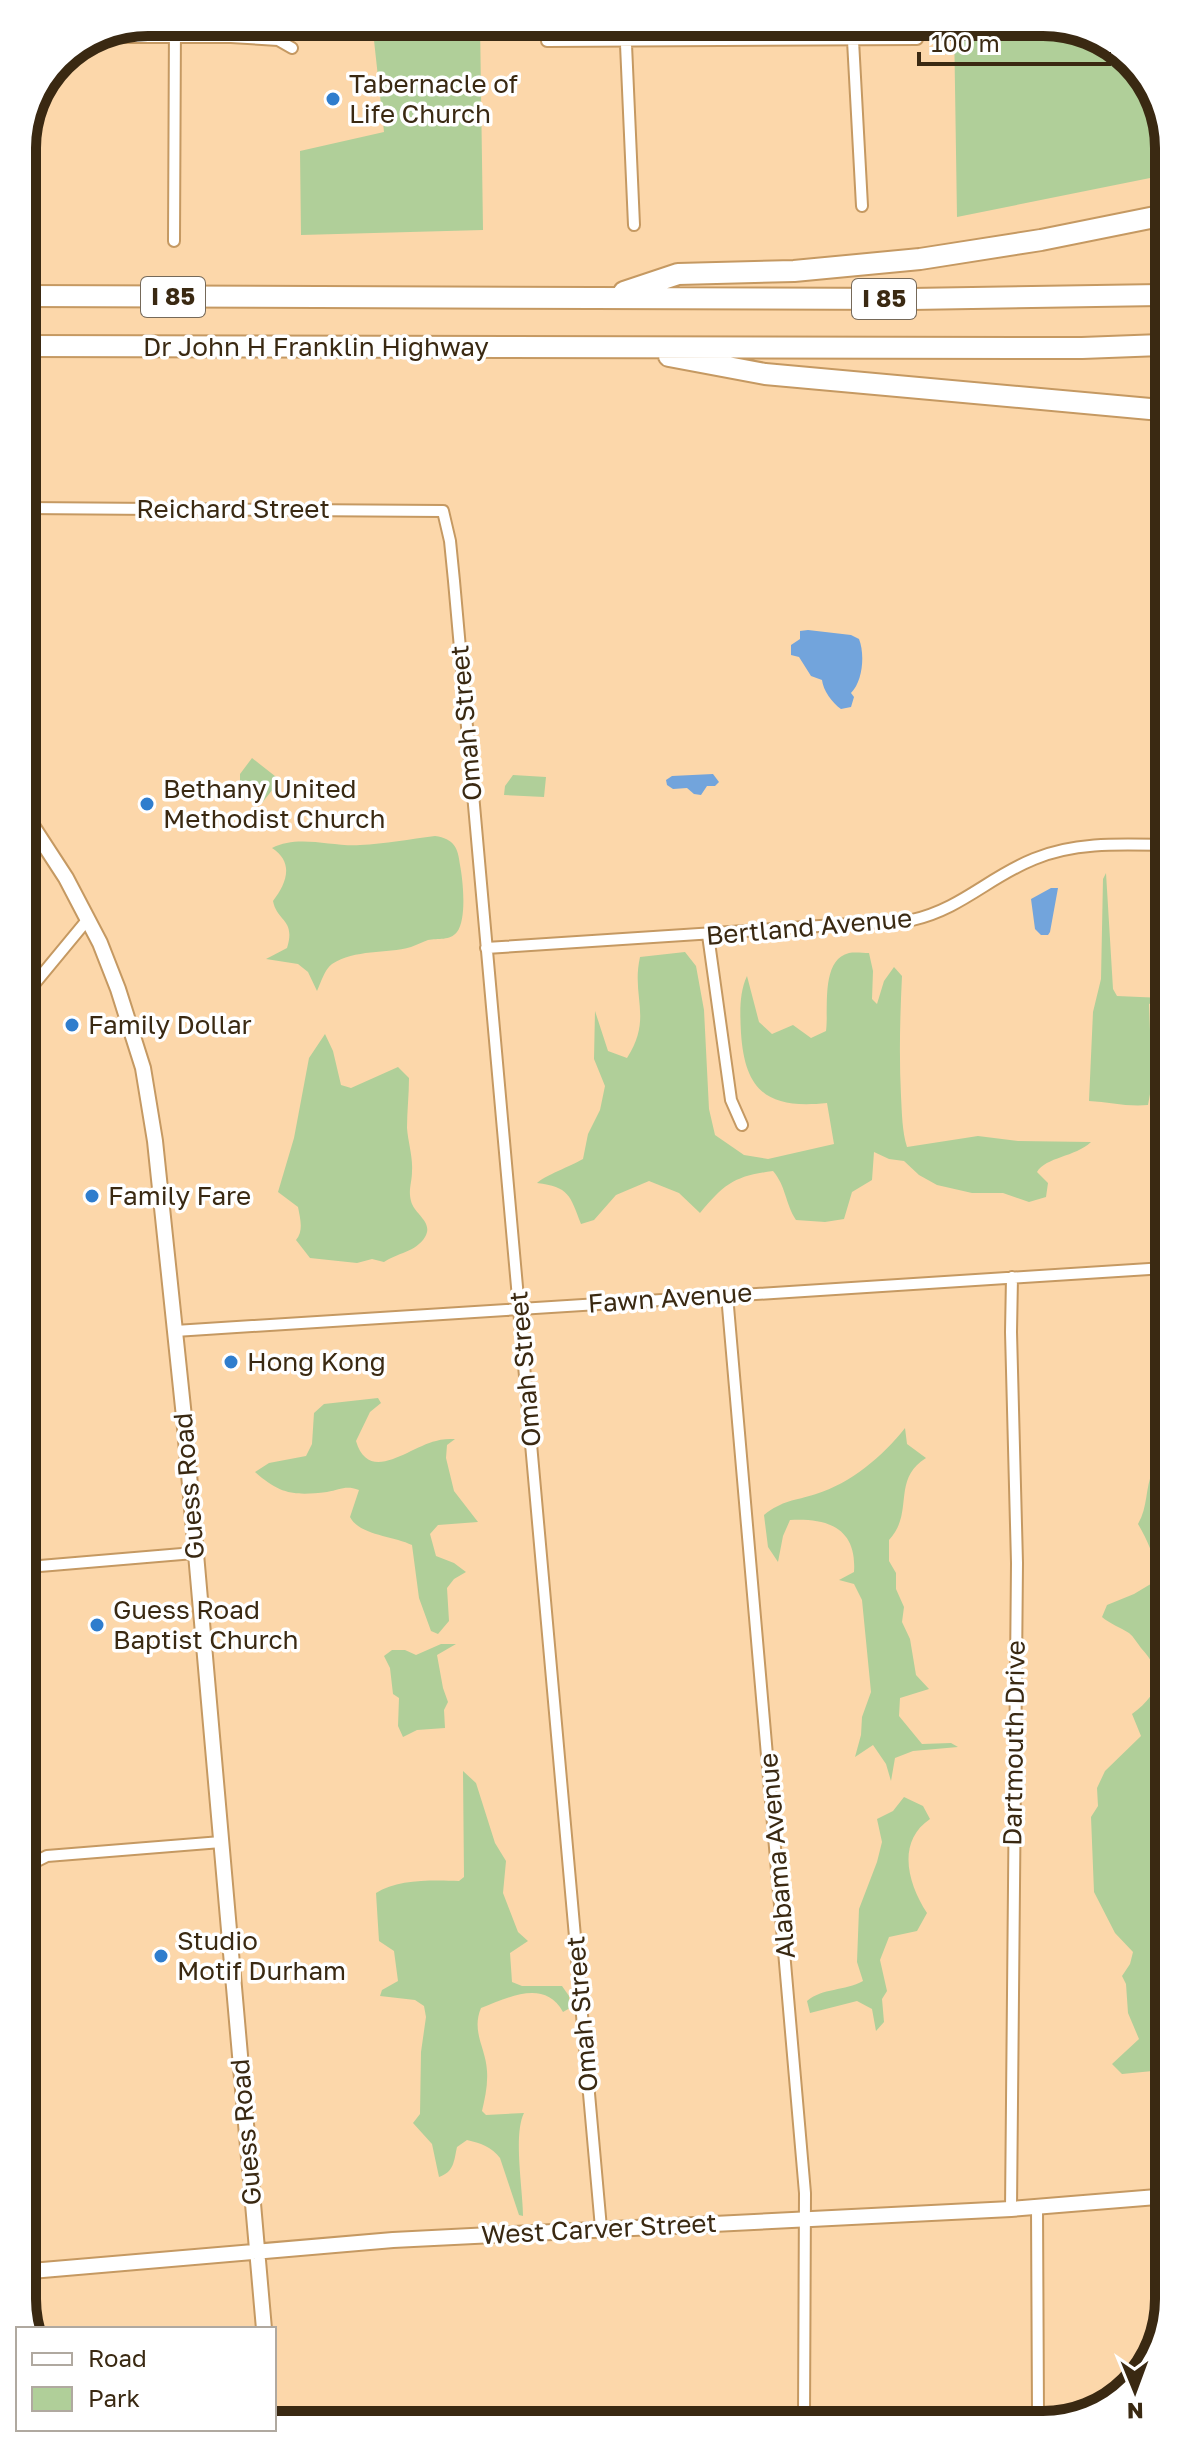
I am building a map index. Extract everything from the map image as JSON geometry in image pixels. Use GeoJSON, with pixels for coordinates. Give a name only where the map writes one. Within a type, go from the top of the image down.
{"type":"FeatureCollection","features":[{"type":"Feature","properties":{"kind":"highway"},"geometry":{"type":"LineString","coordinates":[[608,298],[678,274],[794,271],[920,259],[1041,240],[1155,217]]}},
{"type":"Feature","properties":{"kind":"highway"},"geometry":{"type":"LineString","coordinates":[[36,288],[56,296]]}},
{"type":"Feature","properties":{"kind":"highway","name":"I 85"},"geometry":{"type":"LineString","coordinates":[[36,296],[926,299],[1155,295]]}},
{"type":"Feature","properties":{"kind":"highway","name":"I 85"},"geometry":{"type":"LineString","coordinates":[[609,347],[1082,348],[1155,345]]}},
{"type":"Feature","properties":{"kind":"highway","name":"Dr John H Franklin Highway"},"geometry":{"type":"LineString","coordinates":[[36,346],[609,347]]}},
{"type":"Feature","properties":{"kind":"highway"},"geometry":{"type":"LineString","coordinates":[[609,347],[765,374],[1155,409]]}},
{"type":"Feature","properties":{"kind":"main road","name":"Guess Road"},"geometry":{"type":"LineString","coordinates":[[36,831],[88,919],[118,989],[143,1068],[155,1141],[175,1331],[264,2327]]}},
{"type":"Feature","properties":{"kind":"main road","name":"West Carver Street"},"geometry":{"type":"LineString","coordinates":[[36,2271],[257,2250],[601,2228],[1011,2209],[1155,2197]]}},
{"type":"Feature","properties":{"kind":"street"},"geometry":{"type":"LineString","coordinates":[[626,36],[634,225]]}},
{"type":"Feature","properties":{"kind":"street"},"geometry":{"type":"LineString","coordinates":[[853,36],[862,206]]}},
{"type":"Feature","properties":{"kind":"street"},"geometry":{"type":"LineString","coordinates":[[132,37],[278,40],[292,48]]}},
{"type":"Feature","properties":{"kind":"street"},"geometry":{"type":"LineString","coordinates":[[174,241],[175,38]]}},
{"type":"Feature","properties":{"kind":"street"},"geometry":{"type":"LineString","coordinates":[[547,41],[917,39]]}},
{"type":"Feature","properties":{"kind":"street","name":"Reichard Street"},"geometry":{"type":"LineString","coordinates":[[36,508],[443,511]]}},
{"type":"Feature","properties":{"kind":"street","name":"Omah Street"},"geometry":{"type":"LineString","coordinates":[[443,511],[450,541],[601,2228]]}},
{"type":"Feature","properties":{"kind":"street","name":"Bertland Avenue"},"geometry":{"type":"LineString","coordinates":[[486,948],[912,920],[954,906],[991,881],[1032,859],[1056,851],[1115,844],[1155,845]]}},
{"type":"Feature","properties":{"kind":"street"},"geometry":{"type":"LineString","coordinates":[[36,982],[88,919]]}},
{"type":"Feature","properties":{"kind":"street"},"geometry":{"type":"LineString","coordinates":[[708,935],[731,1100],[742,1125]]}},
{"type":"Feature","properties":{"kind":"street","name":"Fawn Avenue"},"geometry":{"type":"LineString","coordinates":[[175,1331],[1155,1269]]}},
{"type":"Feature","properties":{"kind":"street","name":"Dartmouth Drive"},"geometry":{"type":"LineString","coordinates":[[1011,2209],[1017,1563],[1012,1277]]}},
{"type":"Feature","properties":{"kind":"street","name":"Alabama Avenue"},"geometry":{"type":"LineString","coordinates":[[727,1295],[807,2218],[804,2411]]}},
{"type":"Feature","properties":{"kind":"street"},"geometry":{"type":"LineString","coordinates":[[36,1566],[194,1553]]}},
{"type":"Feature","properties":{"kind":"street"},"geometry":{"type":"LineString","coordinates":[[36,1862],[47,1856],[221,1842]]}},
{"type":"Feature","properties":{"kind":"street"},"geometry":{"type":"LineString","coordinates":[[1037,2207],[1038,2411]]}},
{"type":"Feature","properties":{"kind":"green space"},"geometry":{"type":"Polygon","coordinates":[[[374,36],[480,36],[483,230],[301,235],[300,151],[384,132],[374,36]]]}},
{"type":"Feature","properties":{"kind":"green space"},"geometry":{"type":"Polygon","coordinates":[[[954,36],[1065,38],[1105,55],[1132,80],[1153,126],[1155,177],[957,217],[954,36]]]}},
{"type":"Feature","properties":{"kind":"green space"},"geometry":{"type":"Polygon","coordinates":[[[252,758],[280,780],[262,803],[240,785],[240,774],[252,758]]]}},
{"type":"Feature","properties":{"kind":"green space"},"geometry":{"type":"Polygon","coordinates":[[[513,775],[546,777],[544,797],[504,795],[505,786],[513,775]]]}},
{"type":"Feature","properties":{"kind":"green space"},"geometry":{"type":"Polygon","coordinates":[[[435,836],[451,842],[459,859],[463,909],[460,926],[454,935],[411,947],[341,959],[327,969],[317,991],[308,972],[298,964],[266,959],[287,948],[289,939],[288,926],[273,901],[282,888],[286,867],[284,860],[272,848],[304,841],[360,845],[435,836]]]}},
{"type":"Feature","properties":{"kind":"green space"},"geometry":{"type":"Polygon","coordinates":[[[1106,873],[1113,989],[1117,996],[1155,998],[1155,1001],[1149,1004],[1152,1083],[1148,1105],[1089,1101],[1093,1012],[1101,979],[1103,879],[1106,873]]]}},
{"type":"Feature","properties":{"kind":"green space"},"geometry":{"type":"Polygon","coordinates":[[[685,952],[696,966],[704,1010],[709,1109],[715,1135],[744,1155],[768,1159],[834,1144],[827,1103],[790,1103],[775,1099],[764,1093],[748,1070],[743,1053],[740,1011],[747,976],[759,1022],[772,1034],[793,1025],[811,1038],[826,1031],[830,975],[840,958],[849,953],[869,953],[873,971],[872,999],[877,1004],[884,981],[894,967],[902,976],[900,1081],[907,1147],[978,1136],[1018,1141],[1091,1142],[1041,1167],[1037,1172],[1048,1183],[1046,1197],[1029,1202],[1003,1193],[972,1193],[937,1185],[919,1175],[904,1161],[874,1152],[872,1180],[852,1192],[844,1219],[825,1222],[796,1220],[773,1171],[749,1175],[732,1183],[700,1213],[679,1193],[649,1181],[616,1195],[594,1220],[581,1224],[567,1194],[556,1187],[537,1183],[583,1159],[588,1134],[600,1110],[605,1086],[594,1059],[595,1011],[608,1051],[627,1058],[639,1031],[640,957],[685,952]]]}},
{"type":"Feature","properties":{"kind":"green space"},"geometry":{"type":"Polygon","coordinates":[[[325,1034],[333,1051],[341,1085],[351,1088],[398,1067],[409,1078],[407,1128],[412,1166],[410,1197],[425,1222],[427,1232],[417,1246],[384,1262],[372,1259],[357,1263],[310,1258],[296,1240],[301,1229],[298,1207],[278,1192],[294,1138],[309,1058],[325,1034]]]}},
{"type":"Feature","properties":{"kind":"green space"},"geometry":{"type":"Polygon","coordinates":[[[378,1398],[381,1403],[370,1412],[356,1441],[362,1454],[380,1462],[436,1441],[455,1439],[447,1445],[446,1458],[454,1491],[478,1522],[438,1525],[430,1534],[436,1556],[466,1572],[447,1588],[449,1621],[438,1634],[431,1631],[419,1598],[412,1545],[361,1528],[350,1517],[359,1490],[346,1488],[305,1494],[288,1492],[255,1472],[269,1463],[306,1456],[312,1444],[314,1413],[324,1404],[378,1398]]]}},
{"type":"Feature","properties":{"kind":"green space"},"geometry":{"type":"Polygon","coordinates":[[[905,1428],[907,1444],[926,1458],[909,1476],[901,1518],[889,1540],[889,1561],[896,1573],[896,1589],[904,1607],[902,1622],[910,1639],[916,1675],[929,1689],[900,1698],[899,1716],[922,1744],[951,1743],[958,1747],[913,1751],[895,1758],[891,1781],[886,1764],[873,1745],[855,1757],[862,1717],[871,1692],[862,1600],[854,1584],[839,1580],[854,1572],[851,1545],[845,1536],[828,1524],[790,1520],[778,1562],[768,1547],[764,1515],[783,1504],[829,1489],[853,1476],[876,1459],[905,1428]]]}},
{"type":"Feature","properties":{"kind":"green space"},"geometry":{"type":"Polygon","coordinates":[[[1153,1470],[1155,1615],[1151,1631],[1155,1637],[1155,1671],[1134,1638],[1102,1617],[1107,1605],[1154,1582],[1151,1552],[1138,1524],[1153,1470]]]}},
{"type":"Feature","properties":{"kind":"green space"},"geometry":{"type":"Polygon","coordinates":[[[441,1644],[456,1644],[437,1655],[448,1702],[444,1710],[445,1728],[417,1730],[403,1737],[398,1726],[399,1698],[393,1694],[390,1668],[384,1656],[392,1650],[405,1650],[416,1655],[441,1644]]]}},
{"type":"Feature","properties":{"kind":"green space"},"geometry":{"type":"Polygon","coordinates":[[[1155,1686],[1155,2071],[1122,2074],[1112,2064],[1139,2039],[1128,2013],[1126,1984],[1122,1976],[1133,1952],[1115,1933],[1094,1892],[1091,1817],[1098,1806],[1097,1788],[1105,1771],[1141,1736],[1132,1714],[1155,1686]]]}},
{"type":"Feature","properties":{"kind":"green space"},"geometry":{"type":"Polygon","coordinates":[[[463,1771],[476,1783],[495,1843],[506,1861],[503,1893],[518,1932],[528,1941],[510,1953],[512,1982],[522,1986],[562,1986],[569,1996],[570,2008],[563,2012],[547,1996],[537,1993],[503,1999],[481,2008],[478,2017],[478,2032],[487,2071],[482,2111],[486,2115],[524,2113],[519,2135],[523,2216],[519,2215],[500,2158],[485,2146],[467,2140],[457,2147],[450,2169],[439,2177],[432,2144],[413,2123],[420,2114],[421,2052],[426,2017],[424,2006],[415,2000],[380,1996],[382,1990],[398,1981],[394,1951],[379,1941],[376,1893],[405,1883],[459,1881],[464,1877],[463,1771]]]}},
{"type":"Feature","properties":{"kind":"green space"},"geometry":{"type":"Polygon","coordinates":[[[904,1797],[923,1806],[930,1819],[919,1828],[909,1851],[911,1877],[927,1913],[917,1931],[889,1937],[880,1960],[887,1991],[882,1999],[884,2022],[876,2031],[872,2009],[857,2001],[810,2013],[807,2001],[863,1981],[857,1962],[859,1909],[882,1842],[877,1819],[893,1811],[904,1797]]]}},
{"type":"Feature","properties":{"kind":"water"},"geometry":{"type":"Polygon","coordinates":[[[800,631],[851,635],[859,639],[862,667],[851,693],[854,697],[851,707],[841,709],[831,700],[822,680],[811,676],[799,657],[791,655],[791,645],[800,639],[800,631]]]}},
{"type":"Feature","properties":{"kind":"water"},"geometry":{"type":"Polygon","coordinates":[[[713,774],[719,782],[715,786],[707,786],[701,795],[687,788],[673,789],[666,780],[672,776],[713,774]]]}},
{"type":"Feature","properties":{"kind":"water"},"geometry":{"type":"Polygon","coordinates":[[[1051,888],[1058,888],[1050,932],[1041,935],[1035,929],[1031,899],[1051,888]]]}},
{"type":"Feature","properties":{"kind":"place","name":"Tabernacle of Life Church"},"geometry":{"type":"Point","coordinates":[333,99]}},
{"type":"Feature","properties":{"kind":"place","name":"Bethany United Methodist Church"},"geometry":{"type":"Point","coordinates":[147,804]}},
{"type":"Feature","properties":{"kind":"place","name":"Family Dollar"},"geometry":{"type":"Point","coordinates":[72,1025]}},
{"type":"Feature","properties":{"kind":"place","name":"Family Fare"},"geometry":{"type":"Point","coordinates":[92,1196]}},
{"type":"Feature","properties":{"kind":"place","name":"Hong Kong"},"geometry":{"type":"Point","coordinates":[231,1362]}},
{"type":"Feature","properties":{"kind":"place","name":"Guess Road Baptist Church"},"geometry":{"type":"Point","coordinates":[97,1625]}},
{"type":"Feature","properties":{"kind":"place","name":"Studio Motif Durham"},"geometry":{"type":"Point","coordinates":[161,1956]}}]}
